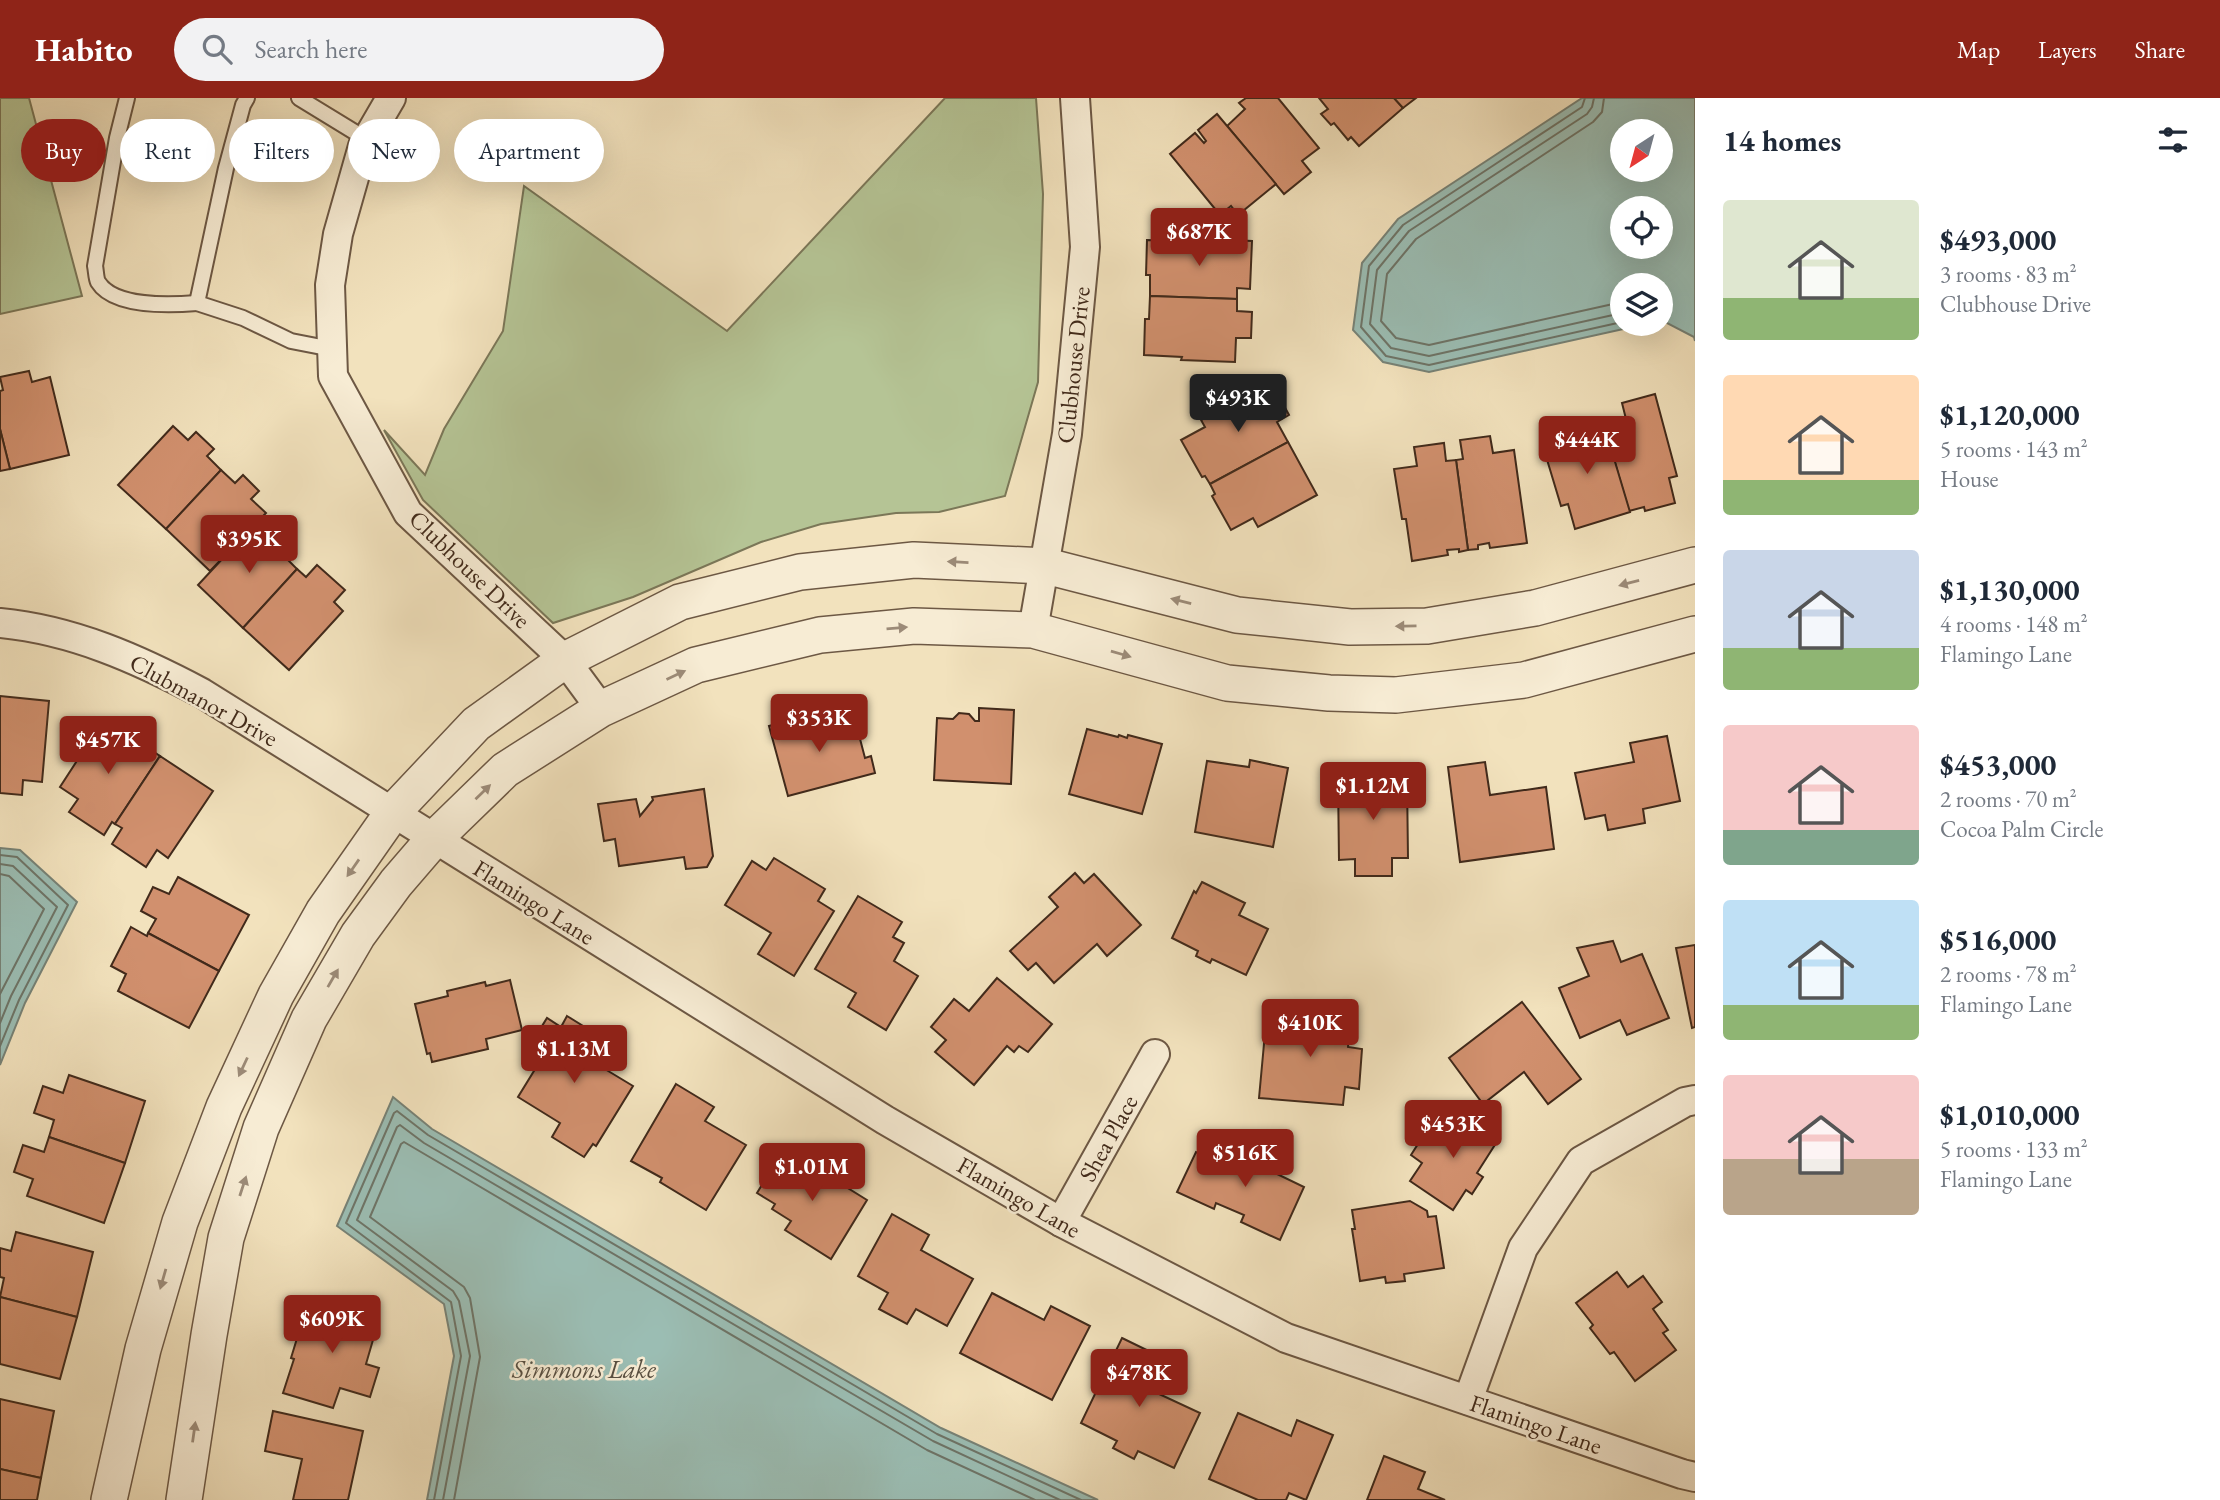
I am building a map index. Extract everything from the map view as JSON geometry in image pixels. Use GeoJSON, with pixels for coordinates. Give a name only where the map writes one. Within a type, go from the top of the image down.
{"type":"FeatureCollection","features":[{"type":"Feature","properties":{"kind":"street","name":"Clubhouse Drive"},"geometry":{"type":"LineString","coordinates":[[378,119],[391,98]]}},
{"type":"Feature","properties":{"kind":"street","name":"Clubhouse Drive"},"geometry":{"type":"LineString","coordinates":[[1033,630],[1067,434],[1086,247],[1075,98]]}},
{"type":"Feature","properties":{"kind":"street","name":"Clubhouse Drive"},"geometry":{"type":"LineString","coordinates":[[353,182],[338,234],[330,285],[332,376],[408,513],[565,660],[601,709]]}},
{"type":"Feature","properties":{"kind":"street"},"geometry":{"type":"LineString","coordinates":[[109,1500],[143,1349],[180,1222],[224,1107],[276,995],[323,912],[393,813],[476,724],[565,660],[680,602],[800,572],[914,559],[1046,566],[1237,615],[1350,628],[1427,625],[1535,608],[1695,565]]}},
{"type":"Feature","properties":{"kind":"street","name":"Clubmanor Drive"},"geometry":{"type":"LineString","coordinates":[[0,623],[68,635],[118,652],[158,670],[202,694],[393,813]]}},
{"type":"Feature","properties":{"kind":"street"},"geometry":{"type":"LineString","coordinates":[[184,1500],[226,1238],[261,1128],[309,1019],[358,935],[433,839],[505,770],[601,709],[696,665],[820,635],[914,626],[1033,630],[1227,684],[1329,693],[1396,695],[1524,680],[1695,634]]}},
{"type":"Feature","properties":{"kind":"street","name":"Flamingo Lane"},"geometry":{"type":"LineString","coordinates":[[393,813],[885,1120],[1061,1222],[1286,1338],[1695,1477]]}},
{"type":"Feature","properties":{"kind":"street","name":"Shea Place"},"geometry":{"type":"LineString","coordinates":[[1061,1222],[1155,1054]]}},
{"type":"Feature","properties":{"kind":"street"},"geometry":{"type":"LineString","coordinates":[[1468,1400],[1523,1248],[1581,1161],[1685,1102],[1695,1100]]}},
{"type":"Feature","properties":{"kind":"street"},"geometry":{"type":"LineString","coordinates":[[180,1222],[226,1238]]}},
{"type":"Feature","properties":{"kind":"lane"},"geometry":{"type":"LineString","coordinates":[[127,98],[117,138],[94,266],[98,282],[114,295],[157,306],[197,303],[243,318],[291,341],[332,349]]}},
{"type":"Feature","properties":{"kind":"lane"},"geometry":{"type":"LineString","coordinates":[[197,303],[226,168],[247,98]]}},
{"type":"Feature","properties":{"kind":"lane"},"geometry":{"type":"LineString","coordinates":[[299,98],[348,128]]}},
{"type":"Feature","properties":{"kind":"green space"},"geometry":{"type":"Polygon","coordinates":[[[0,98],[29,98],[35,119],[21,119],[21,182],[51,182],[82,296],[0,314],[0,98]]]}},
{"type":"Feature","properties":{"kind":"green space"},"geometry":{"type":"Polygon","coordinates":[[[945,98],[1036,98],[1043,194],[1038,382],[1005,496],[939,512],[896,513],[821,524],[761,542],[633,597],[553,623],[423,500],[384,430],[425,475],[444,429],[503,331],[524,186],[727,331],[945,98]]]}},
{"type":"Feature","properties":{"kind":"water"},"geometry":{"type":"Polygon","coordinates":[[[1582,98],[1695,98],[1695,341],[1694,337],[1673,326],[1673,273],[1610,273],[1610,332],[1429,372],[1383,362],[1353,330],[1362,263],[1398,219],[1582,98]]]}},
{"type":"Feature","properties":{"kind":"water"},"geometry":{"type":"Polygon","coordinates":[[[0,848],[20,850],[77,902],[25,1003],[0,1065],[0,848]]]}},
{"type":"Feature","properties":{"kind":"water","name":"Simmons Lake"},"geometry":{"type":"Polygon","coordinates":[[[393,1097],[432,1129],[941,1428],[1098,1500],[427,1500],[454,1356],[444,1304],[337,1226],[393,1097]]]}},
{"type":"Feature","properties":{"kind":"building"},"geometry":{"type":"Polygon","coordinates":[[[1246,98],[1278,98],[1319,148],[1302,161],[1311,172],[1284,194],[1227,126],[1245,109],[1239,103],[1246,98]]]}},
{"type":"Feature","properties":{"kind":"building"},"geometry":{"type":"Polygon","coordinates":[[[1319,98],[1394,98],[1403,108],[1359,146],[1351,137],[1348,140],[1334,123],[1331,125],[1321,114],[1328,109],[1319,98]]]}},
{"type":"Feature","properties":{"kind":"building"},"geometry":{"type":"Polygon","coordinates":[[[1394,98],[1416,98],[1403,108],[1394,98]]]}},
{"type":"Feature","properties":{"kind":"building"},"geometry":{"type":"Polygon","coordinates":[[[1217,114],[1276,184],[1238,215],[1231,206],[1220,215],[1170,154],[1195,133],[1204,143],[1206,141],[1198,130],[1217,114]]]}},
{"type":"Feature","properties":{"kind":"building"},"geometry":{"type":"Polygon","coordinates":[[[1185,238],[1252,241],[1250,289],[1237,288],[1237,299],[1150,296],[1150,275],[1146,275],[1147,240],[1185,241],[1185,238]]]}},
{"type":"Feature","properties":{"kind":"building"},"geometry":{"type":"Polygon","coordinates":[[[1150,296],[1237,299],[1237,311],[1252,312],[1251,338],[1236,338],[1235,362],[1181,360],[1182,357],[1144,355],[1145,319],[1149,319],[1150,296]]]}},
{"type":"Feature","properties":{"kind":"building"},"geometry":{"type":"Polygon","coordinates":[[[29,371],[32,382],[50,377],[69,455],[10,469],[0,429],[0,391],[3,390],[0,377],[29,371]]]}},
{"type":"Feature","properties":{"kind":"building"},"geometry":{"type":"Polygon","coordinates":[[[1271,382],[1289,415],[1277,422],[1288,442],[1210,484],[1205,476],[1202,477],[1181,440],[1205,427],[1201,420],[1271,382]]]}},
{"type":"Feature","properties":{"kind":"building"},"geometry":{"type":"Polygon","coordinates":[[[1655,394],[1677,476],[1669,478],[1675,503],[1645,511],[1644,507],[1629,511],[1604,425],[1626,419],[1622,403],[1655,394]]]}},
{"type":"Feature","properties":{"kind":"building"},"geometry":{"type":"Polygon","coordinates":[[[1604,425],[1630,512],[1575,529],[1568,504],[1561,506],[1542,443],[1604,425]]]}},
{"type":"Feature","properties":{"kind":"building"},"geometry":{"type":"Polygon","coordinates":[[[173,426],[188,440],[196,432],[214,449],[207,456],[221,470],[166,529],[118,485],[173,426]]]}},
{"type":"Feature","properties":{"kind":"building"},"geometry":{"type":"Polygon","coordinates":[[[0,429],[10,469],[0,471],[0,429]]]}},
{"type":"Feature","properties":{"kind":"building"},"geometry":{"type":"Polygon","coordinates":[[[1490,436],[1493,453],[1514,450],[1527,543],[1490,548],[1489,543],[1478,545],[1478,549],[1468,550],[1456,460],[1463,459],[1460,440],[1490,436]]]}},
{"type":"Feature","properties":{"kind":"building"},"geometry":{"type":"Polygon","coordinates":[[[1288,442],[1317,495],[1258,527],[1253,518],[1231,530],[1212,496],[1215,494],[1210,484],[1288,442]]]}},
{"type":"Feature","properties":{"kind":"building"},"geometry":{"type":"Polygon","coordinates":[[[1444,443],[1446,461],[1456,460],[1468,550],[1447,550],[1448,555],[1412,561],[1406,519],[1402,519],[1394,469],[1417,466],[1414,447],[1444,443]]]}},
{"type":"Feature","properties":{"kind":"building"},"geometry":{"type":"Polygon","coordinates":[[[221,470],[235,483],[243,475],[259,491],[251,499],[266,513],[210,571],[166,529],[221,470]]]}},
{"type":"Feature","properties":{"kind":"building"},"geometry":{"type":"Polygon","coordinates":[[[252,527],[265,538],[273,529],[291,546],[283,555],[297,569],[243,628],[198,585],[252,527]]]}},
{"type":"Feature","properties":{"kind":"building"},"geometry":{"type":"Polygon","coordinates":[[[317,565],[345,590],[334,602],[343,611],[289,670],[243,628],[297,569],[306,577],[317,565]]]}},
{"type":"Feature","properties":{"kind":"building"},"geometry":{"type":"Polygon","coordinates":[[[0,696],[49,701],[42,782],[23,780],[22,795],[0,793],[0,696]]]}},
{"type":"Feature","properties":{"kind":"building"},"geometry":{"type":"Polygon","coordinates":[[[979,708],[1014,710],[1011,784],[934,780],[937,718],[953,719],[959,713],[969,714],[975,721],[979,721],[979,708]]]}},
{"type":"Feature","properties":{"kind":"building"},"geometry":{"type":"Polygon","coordinates":[[[854,716],[865,758],[871,756],[875,773],[788,796],[769,726],[802,717],[805,729],[832,722],[831,719],[854,716]]]}},
{"type":"Feature","properties":{"kind":"building"},"geometry":{"type":"Polygon","coordinates":[[[104,719],[160,756],[115,824],[112,822],[104,835],[69,812],[78,799],[60,787],[104,719]]]}},
{"type":"Feature","properties":{"kind":"building"},"geometry":{"type":"Polygon","coordinates":[[[1087,729],[1118,737],[1127,738],[1128,735],[1162,744],[1142,814],[1069,794],[1087,729]]]}},
{"type":"Feature","properties":{"kind":"building"},"geometry":{"type":"Polygon","coordinates":[[[1667,736],[1680,801],[1643,809],[1645,823],[1608,830],[1605,815],[1585,819],[1575,773],[1634,762],[1630,743],[1667,736]]]}},
{"type":"Feature","properties":{"kind":"building"},"geometry":{"type":"Polygon","coordinates":[[[160,756],[213,791],[168,858],[157,850],[146,867],[112,844],[122,828],[115,824],[160,756]]]}},
{"type":"Feature","properties":{"kind":"building"},"geometry":{"type":"Polygon","coordinates":[[[1250,760],[1288,768],[1273,847],[1195,832],[1207,761],[1249,767],[1250,760]]]}},
{"type":"Feature","properties":{"kind":"building"},"geometry":{"type":"Polygon","coordinates":[[[1485,762],[1490,795],[1546,787],[1554,849],[1460,862],[1448,767],[1485,762]]]}},
{"type":"Feature","properties":{"kind":"building"},"geometry":{"type":"Polygon","coordinates":[[[1395,769],[1395,779],[1407,779],[1408,858],[1392,858],[1392,876],[1355,876],[1355,859],[1339,860],[1338,779],[1368,778],[1368,770],[1395,769]]]}},
{"type":"Feature","properties":{"kind":"building"},"geometry":{"type":"Polygon","coordinates":[[[704,789],[713,856],[707,867],[686,869],[684,857],[619,866],[615,839],[604,841],[598,804],[636,799],[640,816],[653,800],[652,797],[704,789]]]}},
{"type":"Feature","properties":{"kind":"building"},"geometry":{"type":"Polygon","coordinates":[[[774,858],[825,889],[818,901],[834,911],[794,976],[758,954],[771,933],[725,905],[752,861],[766,870],[774,858]]]}},
{"type":"Feature","properties":{"kind":"building"},"geometry":{"type":"Polygon","coordinates":[[[1075,873],[1084,883],[1094,874],[1141,925],[1107,956],[1097,944],[1054,983],[1036,963],[1028,970],[1010,951],[1058,907],[1049,897],[1075,873]]]}},
{"type":"Feature","properties":{"kind":"building"},"geometry":{"type":"Polygon","coordinates":[[[178,877],[249,915],[219,971],[148,933],[156,919],[141,911],[153,887],[169,894],[178,877]]]}},
{"type":"Feature","properties":{"kind":"building"},"geometry":{"type":"Polygon","coordinates":[[[1202,882],[1245,903],[1239,915],[1268,929],[1246,975],[1212,959],[1210,963],[1196,956],[1198,951],[1172,938],[1194,891],[1196,893],[1202,882]]]}},
{"type":"Feature","properties":{"kind":"building"},"geometry":{"type":"Polygon","coordinates":[[[858,896],[902,922],[893,937],[904,943],[894,961],[918,976],[886,1030],[848,1007],[856,993],[815,969],[858,896]]]}},
{"type":"Feature","properties":{"kind":"building"},"geometry":{"type":"Polygon","coordinates":[[[131,927],[147,936],[148,933],[219,971],[189,1028],[118,991],[126,974],[111,966],[131,927]]]}},
{"type":"Feature","properties":{"kind":"building"},"geometry":{"type":"Polygon","coordinates":[[[1613,941],[1621,962],[1642,954],[1669,1018],[1627,1035],[1620,1020],[1580,1038],[1559,988],[1589,976],[1577,948],[1613,941]]]}},
{"type":"Feature","properties":{"kind":"building"},"geometry":{"type":"Polygon","coordinates":[[[1695,945],[1695,1027],[1692,1028],[1676,948],[1695,945]]]}},
{"type":"Feature","properties":{"kind":"building"},"geometry":{"type":"Polygon","coordinates":[[[997,978],[1052,1024],[1028,1052],[1019,1046],[1014,1052],[1007,1046],[974,1085],[935,1052],[946,1040],[931,1027],[954,999],[969,1011],[997,978]]]}},
{"type":"Feature","properties":{"kind":"building"},"geometry":{"type":"Polygon","coordinates":[[[510,980],[522,1030],[486,1039],[488,1049],[432,1062],[430,1053],[427,1054],[415,1004],[448,996],[447,991],[485,982],[486,986],[510,980]]]}},
{"type":"Feature","properties":{"kind":"building"},"geometry":{"type":"Polygon","coordinates":[[[1522,1002],[1581,1079],[1548,1104],[1524,1072],[1483,1104],[1449,1058],[1522,1002]]]}},
{"type":"Feature","properties":{"kind":"building"},"geometry":{"type":"Polygon","coordinates":[[[1285,1009],[1351,1015],[1348,1047],[1362,1049],[1359,1089],[1345,1087],[1343,1105],[1259,1098],[1265,1033],[1282,1035],[1285,1009]]]}},
{"type":"Feature","properties":{"kind":"building"},"geometry":{"type":"Polygon","coordinates":[[[567,1016],[604,1039],[590,1060],[633,1086],[596,1146],[593,1144],[584,1157],[552,1137],[560,1123],[518,1097],[545,1053],[531,1044],[547,1018],[561,1027],[567,1016]]]}},
{"type":"Feature","properties":{"kind":"building"},"geometry":{"type":"Polygon","coordinates":[[[69,1075],[145,1101],[125,1163],[49,1137],[54,1120],[34,1113],[43,1086],[63,1093],[69,1075]]]}},
{"type":"Feature","properties":{"kind":"building"},"geometry":{"type":"Polygon","coordinates":[[[676,1084],[714,1107],[705,1121],[746,1145],[706,1210],[660,1182],[662,1178],[631,1161],[676,1084]]]}},
{"type":"Feature","properties":{"kind":"building"},"geometry":{"type":"Polygon","coordinates":[[[1456,1111],[1498,1140],[1477,1173],[1483,1177],[1472,1194],[1466,1190],[1453,1210],[1410,1181],[1422,1163],[1411,1155],[1425,1133],[1437,1141],[1456,1111]]]}},
{"type":"Feature","properties":{"kind":"building"},"geometry":{"type":"Polygon","coordinates":[[[49,1137],[125,1163],[104,1223],[27,1196],[33,1179],[14,1172],[23,1145],[44,1152],[49,1137]]]}},
{"type":"Feature","properties":{"kind":"building"},"geometry":{"type":"Polygon","coordinates":[[[1254,1145],[1283,1159],[1277,1174],[1304,1187],[1280,1240],[1241,1222],[1244,1215],[1216,1203],[1214,1209],[1177,1192],[1196,1152],[1217,1162],[1218,1158],[1230,1164],[1234,1154],[1247,1160],[1254,1145]]]}},
{"type":"Feature","properties":{"kind":"building"},"geometry":{"type":"Polygon","coordinates":[[[784,1149],[844,1182],[843,1185],[867,1200],[831,1259],[785,1230],[791,1221],[772,1209],[775,1204],[757,1193],[784,1149]]]}},
{"type":"Feature","properties":{"kind":"building"},"geometry":{"type":"Polygon","coordinates":[[[1410,1201],[1427,1211],[1428,1217],[1436,1216],[1444,1268],[1404,1274],[1405,1281],[1386,1283],[1385,1277],[1360,1281],[1352,1229],[1355,1229],[1352,1210],[1410,1201]]]}},
{"type":"Feature","properties":{"kind":"building"},"geometry":{"type":"Polygon","coordinates":[[[892,1214],[929,1235],[921,1250],[973,1279],[947,1326],[916,1309],[907,1324],[879,1309],[888,1293],[858,1276],[892,1214]]]}},
{"type":"Feature","properties":{"kind":"building"},"geometry":{"type":"Polygon","coordinates":[[[16,1232],[93,1252],[77,1317],[0,1297],[4,1278],[0,1277],[0,1248],[11,1251],[16,1232]]]}},
{"type":"Feature","properties":{"kind":"building"},"geometry":{"type":"Polygon","coordinates":[[[1617,1272],[1628,1287],[1643,1276],[1662,1302],[1653,1309],[1668,1330],[1663,1333],[1676,1350],[1635,1381],[1614,1352],[1610,1354],[1590,1328],[1593,1325],[1576,1303],[1617,1272]]]}},
{"type":"Feature","properties":{"kind":"building"},"geometry":{"type":"Polygon","coordinates":[[[992,1293],[1044,1320],[1051,1306],[1090,1326],[1052,1400],[960,1353],[992,1293]]]}},
{"type":"Feature","properties":{"kind":"building"},"geometry":{"type":"Polygon","coordinates":[[[0,1297],[77,1317],[60,1379],[0,1364],[0,1297]]]}},
{"type":"Feature","properties":{"kind":"building"},"geometry":{"type":"Polygon","coordinates":[[[312,1299],[375,1318],[371,1332],[375,1333],[366,1364],[379,1368],[370,1397],[340,1388],[333,1408],[283,1393],[302,1322],[305,1323],[312,1299]]]}},
{"type":"Feature","properties":{"kind":"building"},"geometry":{"type":"Polygon","coordinates":[[[1122,1338],[1159,1356],[1144,1387],[1200,1413],[1174,1468],[1138,1451],[1134,1459],[1113,1448],[1117,1441],[1081,1423],[1122,1338]]]}},
{"type":"Feature","properties":{"kind":"building"},"geometry":{"type":"Polygon","coordinates":[[[0,1399],[54,1411],[41,1478],[0,1469],[0,1399]]]}},
{"type":"Feature","properties":{"kind":"building"},"geometry":{"type":"Polygon","coordinates":[[[273,1411],[363,1431],[348,1500],[293,1500],[302,1459],[265,1451],[273,1411]]]}},
{"type":"Feature","properties":{"kind":"building"},"geometry":{"type":"Polygon","coordinates":[[[1238,1413],[1291,1436],[1297,1420],[1333,1435],[1306,1500],[1289,1493],[1286,1500],[1258,1500],[1209,1479],[1238,1413]]]}},
{"type":"Feature","properties":{"kind":"building"},"geometry":{"type":"Polygon","coordinates":[[[1384,1456],[1425,1472],[1418,1489],[1445,1500],[1367,1500],[1384,1456]]]}},
{"type":"Feature","properties":{"kind":"building"},"geometry":{"type":"Polygon","coordinates":[[[0,1469],[41,1478],[37,1500],[0,1500],[0,1469]]]}}]}
